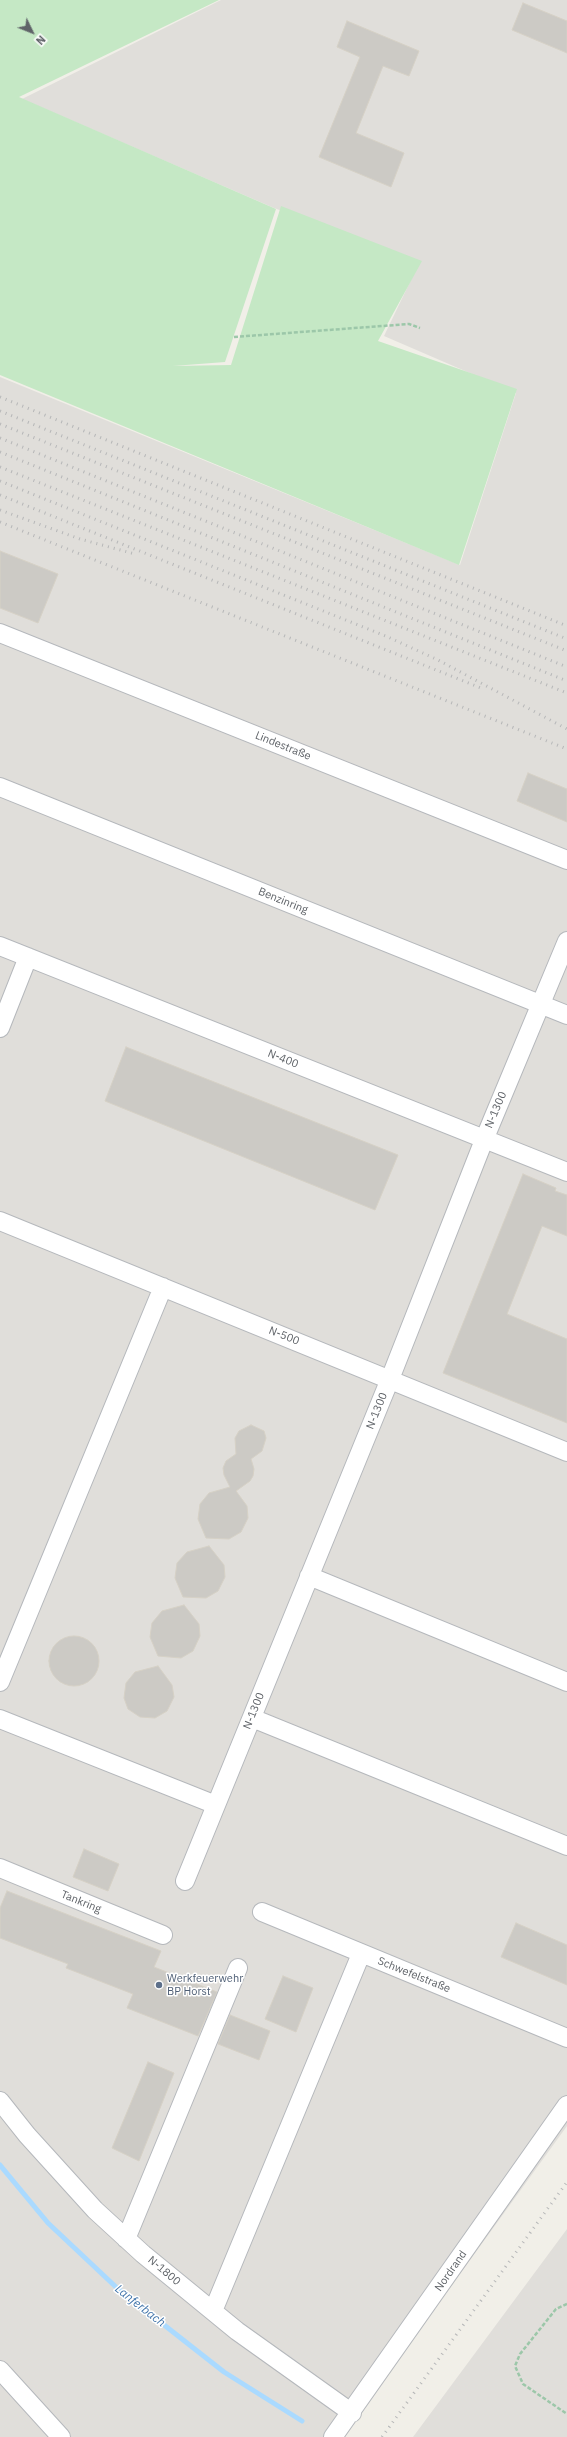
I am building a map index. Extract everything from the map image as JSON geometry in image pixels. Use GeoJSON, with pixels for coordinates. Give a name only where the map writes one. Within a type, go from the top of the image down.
{"type":"FeatureCollection","features":[{"type":"Feature","properties":{"kind":"lane","name":"Lindestraße"},"geometry":{"type":"LineString","coordinates":[[0,633],[567,860]]}},
{"type":"Feature","properties":{"kind":"lane","name":"Benzinring"},"geometry":{"type":"LineString","coordinates":[[0,787],[567,1015]]}},
{"type":"Feature","properties":{"kind":"lane","name":"N-1300"},"geometry":{"type":"LineString","coordinates":[[185,1881],[390,1379],[484,1140],[567,941]]}},
{"type":"Feature","properties":{"kind":"lane","name":"N-400"},"geometry":{"type":"LineString","coordinates":[[0,946],[567,1172]]}},
{"type":"Feature","properties":{"kind":"lane"},"geometry":{"type":"LineString","coordinates":[[0,1028],[28,957]]}},
{"type":"Feature","properties":{"kind":"lane","name":"N-500"},"geometry":{"type":"LineString","coordinates":[[0,1221],[567,1452]]}},
{"type":"Feature","properties":{"kind":"lane"},"geometry":{"type":"LineString","coordinates":[[0,1682],[163,1287]]}},
{"type":"Feature","properties":{"kind":"lane"},"geometry":{"type":"LineString","coordinates":[[309,1576],[567,1682]]}},
{"type":"Feature","properties":{"kind":"lane"},"geometry":{"type":"LineString","coordinates":[[252,1718],[567,1846]]}},
{"type":"Feature","properties":{"kind":"lane"},"geometry":{"type":"LineString","coordinates":[[0,1719],[216,1805]]}},
{"type":"Feature","properties":{"kind":"lane","name":"Tankring"},"geometry":{"type":"LineString","coordinates":[[0,1868],[163,1935]]}},
{"type":"Feature","properties":{"kind":"lane","name":"Schwefelstraße"},"geometry":{"type":"LineString","coordinates":[[262,1912],[567,2038]]}},
{"type":"Feature","properties":{"kind":"lane"},"geometry":{"type":"LineString","coordinates":[[213,2311],[361,1954]]}},
{"type":"Feature","properties":{"kind":"lane"},"geometry":{"type":"LineString","coordinates":[[126,2239],[238,1968]]}},
{"type":"Feature","properties":{"kind":"lane","name":"N-1800"},"geometry":{"type":"LineString","coordinates":[[0,2101],[27,2135],[95,2210],[126,2239],[237,2331],[352,2413]]}},
{"type":"Feature","properties":{"kind":"lane","name":"Nordrand"},"geometry":{"type":"LineString","coordinates":[[334,2437],[567,2105]]}},
{"type":"Feature","properties":{"kind":"lane"},"geometry":{"type":"LineString","coordinates":[[0,2370],[61,2437]]}},
{"type":"Feature","properties":{"kind":"path"},"geometry":{"type":"LineString","coordinates":[[234,337],[409,324],[420,328]]}},
{"type":"Feature","properties":{"kind":"path"},"geometry":{"type":"LineString","coordinates":[[567,2304],[556,2309],[520,2354],[515,2366],[523,2384],[567,2414]]}},
{"type":"Feature","properties":{"kind":"shaded area"},"geometry":{"type":"Polygon","coordinates":[[[221,0],[567,0],[567,2126],[342,2437],[0,2437],[0,377],[460,565],[516,393],[384,336],[420,261],[274,208],[22,99],[221,0]]]}},
{"type":"Feature","properties":{"kind":"shaded area"},"geometry":{"type":"Polygon","coordinates":[[[567,2229],[567,2437],[413,2437],[567,2229]]]}},
{"type":"Feature","properties":{"kind":"green space"},"geometry":{"type":"Polygon","coordinates":[[[0,0],[219,0],[19,97],[276,209],[225,362],[173,366],[231,365],[281,206],[422,261],[378,341],[517,389],[459,565],[0,375],[0,0]]]}},
{"type":"Feature","properties":{"kind":"building"},"geometry":{"type":"Polygon","coordinates":[[[523,3],[567,21],[567,53],[512,30],[523,3]]]}},
{"type":"Feature","properties":{"kind":"building"},"geometry":{"type":"Polygon","coordinates":[[[347,21],[419,51],[409,76],[383,66],[356,133],[404,153],[391,187],[319,157],[360,57],[337,47],[347,21]]]}},
{"type":"Feature","properties":{"kind":"building"},"geometry":{"type":"Polygon","coordinates":[[[0,551],[58,574],[38,623],[0,608],[0,551]]]}},
{"type":"Feature","properties":{"kind":"building"},"geometry":{"type":"Polygon","coordinates":[[[528,773],[567,789],[567,822],[517,801],[528,773]]]}},
{"type":"Feature","properties":{"kind":"building"},"geometry":{"type":"Polygon","coordinates":[[[126,1047],[398,1155],[375,1210],[105,1101],[126,1047]]]}},
{"type":"Feature","properties":{"kind":"building"},"geometry":{"type":"Polygon","coordinates":[[[523,1174],[556,1188],[555,1191],[567,1195],[567,1236],[542,1226],[507,1314],[567,1339],[567,1423],[443,1373],[523,1174]]]}},
{"type":"Feature","properties":{"kind":"building"},"geometry":{"type":"Polygon","coordinates":[[[251,1425],[264,1431],[266,1438],[262,1451],[251,1459],[254,1469],[253,1476],[250,1481],[236,1491],[247,1506],[248,1518],[241,1532],[229,1539],[206,1538],[198,1519],[200,1504],[209,1493],[230,1487],[224,1475],[223,1468],[226,1461],[236,1454],[235,1438],[239,1431],[251,1425]]]}},
{"type":"Feature","properties":{"kind":"building"},"geometry":{"type":"Polygon","coordinates":[[[209,1546],[224,1565],[225,1577],[218,1591],[206,1598],[183,1597],[175,1578],[177,1563],[187,1552],[209,1546]]]}},
{"type":"Feature","properties":{"kind":"building"},"geometry":{"type":"Polygon","coordinates":[[[184,1605],[199,1624],[200,1636],[193,1651],[181,1658],[158,1656],[150,1637],[152,1623],[162,1611],[184,1605]]]}},
{"type":"Feature","properties":{"kind":"building"},"geometry":{"type":"Polygon","coordinates":[[[74,1636],[83,1638],[92,1643],[97,1652],[99,1661],[97,1670],[92,1679],[83,1684],[74,1686],[65,1684],[56,1679],[51,1670],[49,1661],[51,1652],[56,1643],[65,1638],[74,1636]]]}},
{"type":"Feature","properties":{"kind":"building"},"geometry":{"type":"Polygon","coordinates":[[[158,1666],[172,1685],[174,1697],[167,1711],[155,1718],[140,1717],[128,1709],[124,1698],[126,1683],[135,1672],[158,1666]]]}},
{"type":"Feature","properties":{"kind":"building"},"geometry":{"type":"Polygon","coordinates":[[[84,1849],[119,1864],[108,1891],[73,1877],[84,1849]]]}},
{"type":"Feature","properties":{"kind":"building","name":"Werkfeuerwehr BP Horst"},"geometry":{"type":"Polygon","coordinates":[[[7,1891],[161,1951],[154,1967],[217,1992],[198,2036],[127,2008],[133,1994],[66,1968],[68,1964],[0,1938],[0,1908],[7,1891]]]}},
{"type":"Feature","properties":{"kind":"building"},"geometry":{"type":"Polygon","coordinates":[[[516,1923],[567,1945],[567,1985],[501,1957],[516,1923]]]}},
{"type":"Feature","properties":{"kind":"building"},"geometry":{"type":"Polygon","coordinates":[[[283,1976],[313,1988],[296,2032],[265,2019],[283,1976]]]}},
{"type":"Feature","properties":{"kind":"building"},"geometry":{"type":"Polygon","coordinates":[[[230,2015],[270,2031],[259,2060],[218,2044],[230,2015]]]}},
{"type":"Feature","properties":{"kind":"building"},"geometry":{"type":"Polygon","coordinates":[[[148,2062],[174,2073],[139,2161],[112,2148],[148,2062]]]}},
{"type":"Feature","properties":{"kind":"waterway","name":"Lanferbach"},"geometry":{"type":"LineString","coordinates":[[0,2165],[48,2223],[117,2288],[224,2372],[302,2421]]}},
{"type":"Feature","properties":{"kind":"railway"},"geometry":{"type":"LineString","coordinates":[[0,397],[567,626]]}},
{"type":"Feature","properties":{"kind":"railway"},"geometry":{"type":"LineString","coordinates":[[0,411],[567,639]]}},
{"type":"Feature","properties":{"kind":"railway"},"geometry":{"type":"LineString","coordinates":[[0,424],[567,651]]}},
{"type":"Feature","properties":{"kind":"railway"},"geometry":{"type":"LineString","coordinates":[[0,438],[567,667]]}},
{"type":"Feature","properties":{"kind":"railway"},"geometry":{"type":"LineString","coordinates":[[0,452],[567,681]]}},
{"type":"Feature","properties":{"kind":"railway"},"geometry":{"type":"LineString","coordinates":[[0,467],[567,693]]}},
{"type":"Feature","properties":{"kind":"railway"},"geometry":{"type":"LineString","coordinates":[[0,481],[388,637],[438,660],[567,729]]}},
{"type":"Feature","properties":{"kind":"railway"},"geometry":{"type":"LineString","coordinates":[[0,495],[481,688]]}},
{"type":"Feature","properties":{"kind":"railway"},"geometry":{"type":"LineString","coordinates":[[0,510],[80,539],[135,554]]}},
{"type":"Feature","properties":{"kind":"railway"},"geometry":{"type":"LineString","coordinates":[[0,522],[567,749]]}},
{"type":"Feature","properties":{"kind":"railway"},"geometry":{"type":"LineString","coordinates":[[382,2437],[567,2182]]}},
{"type":"Feature","properties":{"kind":"place","name":"Werkfeuerwehr BP Horst"},"geometry":{"type":"Point","coordinates":[159,1985]}}]}
